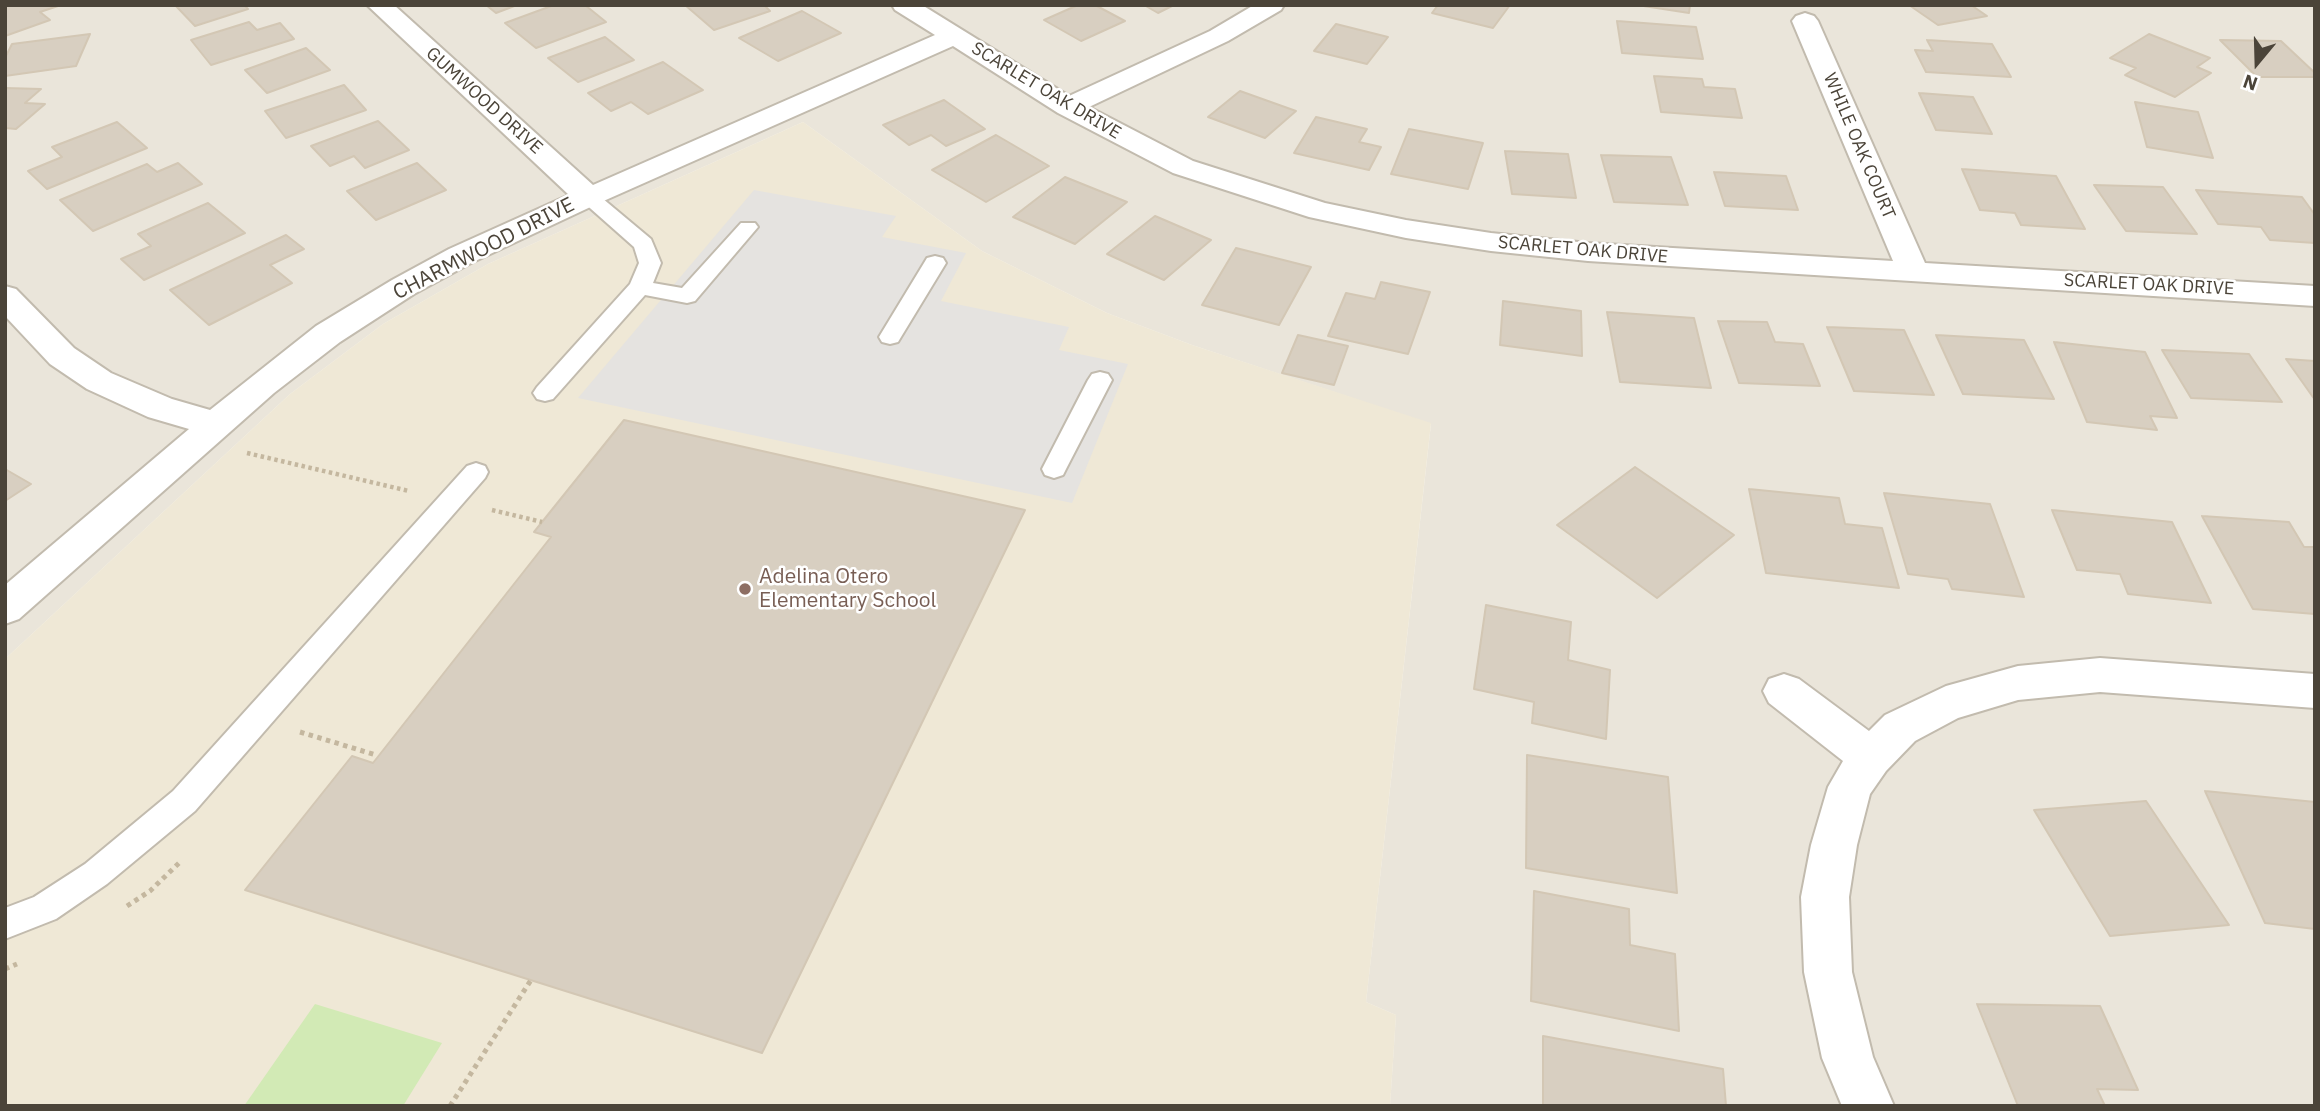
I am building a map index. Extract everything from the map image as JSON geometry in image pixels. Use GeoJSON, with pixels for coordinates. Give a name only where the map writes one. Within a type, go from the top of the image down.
{"type":"FeatureCollection","features":[{"type":"Feature","properties":{"kind":"street","name":"GUMWOOD DRIVE"},"geometry":{"type":"LineString","coordinates":[[379,5],[589,197]]}},
{"type":"Feature","properties":{"kind":"street","name":"SCARLET OAK DRIVE"},"geometry":{"type":"LineString","coordinates":[[904,5],[1068,107],[1183,167],[1320,211],[1406,229],[1491,242],[1588,252],[2315,296]]}},
{"type":"Feature","properties":{"kind":"street"},"geometry":{"type":"LineString","coordinates":[[1068,107],[1219,36],[1272,5]]}},
{"type":"Feature","properties":{"kind":"street","name":"WHILE OAK COURT"},"geometry":{"type":"LineString","coordinates":[[1805,21],[1913,271]]}},
{"type":"Feature","properties":{"kind":"street","name":"CHARMWOOD DRIVE"},"geometry":{"type":"LineString","coordinates":[[5,608],[215,424],[328,334],[403,287],[460,256],[589,197],[955,36]]}},
{"type":"Feature","properties":{"kind":"street"},"geometry":{"type":"LineString","coordinates":[[5,296],[62,356],[99,381],[160,408],[215,424]]}},
{"type":"Feature","properties":{"kind":"street"},"geometry":{"type":"LineString","coordinates":[[1868,1106],[1848,1058],[1828,972],[1825,897],[1834,845],[1850,787],[1871,758],[1900,727],[1946,704],[2018,683],[2100,675],[2315,691]]}},
{"type":"Feature","properties":{"kind":"street"},"geometry":{"type":"LineString","coordinates":[[1784,691],[1871,758]]}},
{"type":"Feature","properties":{"kind":"lane"},"geometry":{"type":"LineString","coordinates":[[545,393],[640,287],[650,263],[644,244],[589,197]]}},
{"type":"Feature","properties":{"kind":"lane"},"geometry":{"type":"LineString","coordinates":[[640,287],[687,296],[748,227]]}},
{"type":"Feature","properties":{"kind":"lane"},"geometry":{"type":"LineString","coordinates":[[890,337],[935,263]]}},
{"type":"Feature","properties":{"kind":"lane"},"geometry":{"type":"LineString","coordinates":[[1054,470],[1100,380]]}},
{"type":"Feature","properties":{"kind":"lane"},"geometry":{"type":"LineString","coordinates":[[5,924],[45,908],[96,874],[184,801],[476,472]]}},
{"type":"Feature","properties":{"kind":"path"},"geometry":{"type":"LineString","coordinates":[[246,453],[542,522]]}},
{"type":"Feature","properties":{"kind":"path"},"geometry":{"type":"LineString","coordinates":[[296,731],[376,755]]}},
{"type":"Feature","properties":{"kind":"path"},"geometry":{"type":"LineString","coordinates":[[450,1106],[531,980]]}},
{"type":"Feature","properties":{"kind":"shaded area"},"geometry":{"type":"Polygon","coordinates":[[[5,5],[2315,5],[2315,1106],[1390,1106],[1396,1015],[1366,1002],[1431,424],[1192,345],[1107,313],[982,251],[803,122],[488,264],[383,324],[290,394],[5,659],[5,5]]]}},
{"type":"Feature","properties":{"kind":"shaded area","name":"Adelina Otero Elementary School"},"geometry":{"type":"Polygon","coordinates":[[[803,122],[982,251],[1107,313],[1192,345],[1431,423],[1366,1002],[1396,1015],[1390,1106],[5,1106],[5,659],[290,394],[383,324],[488,264],[803,122]]]}},
{"type":"Feature","properties":{"kind":"shaded area"},"geometry":{"type":"Polygon","coordinates":[[[754,190],[896,216],[882,237],[966,253],[941,301],[1069,327],[1059,350],[1128,364],[1072,503],[578,398],[754,190]]]}},
{"type":"Feature","properties":{"kind":"green space"},"geometry":{"type":"Polygon","coordinates":[[[315,1004],[442,1043],[403,1106],[244,1106],[315,1004]]]}},
{"type":"Feature","properties":{"kind":"building"},"geometry":{"type":"Polygon","coordinates":[[[61,5],[40,12],[50,20],[5,36],[5,7],[61,5]]]}},
{"type":"Feature","properties":{"kind":"building"},"geometry":{"type":"Polygon","coordinates":[[[175,5],[244,5],[248,9],[195,26],[175,5]]]}},
{"type":"Feature","properties":{"kind":"building"},"geometry":{"type":"Polygon","coordinates":[[[486,5],[517,5],[496,13],[486,5]]]}},
{"type":"Feature","properties":{"kind":"building"},"geometry":{"type":"Polygon","coordinates":[[[554,5],[585,5],[606,22],[536,48],[505,23],[554,5]]]}},
{"type":"Feature","properties":{"kind":"building"},"geometry":{"type":"Polygon","coordinates":[[[685,5],[764,5],[770,11],[714,30],[685,5]]]}},
{"type":"Feature","properties":{"kind":"building"},"geometry":{"type":"Polygon","coordinates":[[[1078,5],[1095,5],[1125,21],[1081,41],[1044,20],[1078,5]]]}},
{"type":"Feature","properties":{"kind":"building"},"geometry":{"type":"Polygon","coordinates":[[[1144,5],[1174,5],[1158,13],[1144,5]]]}},
{"type":"Feature","properties":{"kind":"building"},"geometry":{"type":"Polygon","coordinates":[[[1438,5],[1510,5],[1493,28],[1432,13],[1438,5]]]}},
{"type":"Feature","properties":{"kind":"building"},"geometry":{"type":"Polygon","coordinates":[[[1637,5],[1690,5],[1689,13],[1637,5]]]}},
{"type":"Feature","properties":{"kind":"building"},"geometry":{"type":"Polygon","coordinates":[[[1909,5],[1971,5],[1987,16],[1938,25],[1909,5]]]}},
{"type":"Feature","properties":{"kind":"building"},"geometry":{"type":"Polygon","coordinates":[[[802,11],[841,33],[778,61],[739,38],[802,11]]]}},
{"type":"Feature","properties":{"kind":"building"},"geometry":{"type":"Polygon","coordinates":[[[1617,21],[1696,27],[1703,59],[1622,53],[1617,21]]]}},
{"type":"Feature","properties":{"kind":"building"},"geometry":{"type":"Polygon","coordinates":[[[249,22],[257,30],[280,23],[294,39],[211,65],[191,40],[249,22]]]}},
{"type":"Feature","properties":{"kind":"building"},"geometry":{"type":"Polygon","coordinates":[[[1336,24],[1388,37],[1367,64],[1314,51],[1336,24]]]}},
{"type":"Feature","properties":{"kind":"building"},"geometry":{"type":"Polygon","coordinates":[[[90,34],[76,66],[5,76],[5,58],[12,44],[90,34]]]}},
{"type":"Feature","properties":{"kind":"building"},"geometry":{"type":"Polygon","coordinates":[[[2149,34],[2210,58],[2197,67],[2211,73],[2175,97],[2125,75],[2136,68],[2110,58],[2149,34]]]}},
{"type":"Feature","properties":{"kind":"building"},"geometry":{"type":"Polygon","coordinates":[[[605,37],[634,60],[578,82],[548,58],[605,37]]]}},
{"type":"Feature","properties":{"kind":"building"},"geometry":{"type":"Polygon","coordinates":[[[1927,40],[1992,44],[2011,77],[1926,72],[1915,50],[1933,51],[1927,40]]]}},
{"type":"Feature","properties":{"kind":"building"},"geometry":{"type":"Polygon","coordinates":[[[2220,40],[2281,41],[2315,73],[2315,77],[2257,77],[2220,40]]]}},
{"type":"Feature","properties":{"kind":"building"},"geometry":{"type":"Polygon","coordinates":[[[306,48],[330,70],[267,93],[245,70],[306,48]]]}},
{"type":"Feature","properties":{"kind":"building"},"geometry":{"type":"Polygon","coordinates":[[[663,62],[703,90],[648,114],[631,102],[611,111],[588,93],[663,62]]]}},
{"type":"Feature","properties":{"kind":"building"},"geometry":{"type":"Polygon","coordinates":[[[1654,76],[1702,79],[1704,87],[1735,89],[1742,118],[1661,112],[1654,76]]]}},
{"type":"Feature","properties":{"kind":"building"},"geometry":{"type":"Polygon","coordinates":[[[344,85],[366,110],[286,138],[265,111],[344,85]]]}},
{"type":"Feature","properties":{"kind":"building"},"geometry":{"type":"Polygon","coordinates":[[[5,88],[41,89],[25,103],[45,104],[16,129],[5,128],[5,88]]]}},
{"type":"Feature","properties":{"kind":"building"},"geometry":{"type":"Polygon","coordinates":[[[1240,91],[1296,111],[1265,138],[1208,117],[1240,91]]]}},
{"type":"Feature","properties":{"kind":"building"},"geometry":{"type":"Polygon","coordinates":[[[1919,93],[1973,97],[1992,134],[1936,130],[1919,93]]]}},
{"type":"Feature","properties":{"kind":"building"},"geometry":{"type":"Polygon","coordinates":[[[944,100],[985,129],[946,146],[931,135],[909,145],[883,125],[944,100]]]}},
{"type":"Feature","properties":{"kind":"building"},"geometry":{"type":"Polygon","coordinates":[[[2135,102],[2198,112],[2213,158],[2147,147],[2135,102]]]}},
{"type":"Feature","properties":{"kind":"building"},"geometry":{"type":"Polygon","coordinates":[[[1316,117],[1367,129],[1359,142],[1381,147],[1369,170],[1294,153],[1316,117]]]}},
{"type":"Feature","properties":{"kind":"building"},"geometry":{"type":"Polygon","coordinates":[[[378,121],[409,150],[365,168],[354,156],[330,166],[311,146],[378,121]]]}},
{"type":"Feature","properties":{"kind":"building"},"geometry":{"type":"Polygon","coordinates":[[[117,122],[147,148],[47,189],[28,171],[62,157],[52,147],[117,122]]]}},
{"type":"Feature","properties":{"kind":"building"},"geometry":{"type":"Polygon","coordinates":[[[1409,129],[1483,143],[1468,189],[1391,174],[1409,129]]]}},
{"type":"Feature","properties":{"kind":"building"},"geometry":{"type":"Polygon","coordinates":[[[996,135],[1049,166],[986,202],[932,170],[996,135]]]}},
{"type":"Feature","properties":{"kind":"building"},"geometry":{"type":"Polygon","coordinates":[[[1505,151],[1568,154],[1576,198],[1512,194],[1505,151]]]}},
{"type":"Feature","properties":{"kind":"building"},"geometry":{"type":"Polygon","coordinates":[[[1601,155],[1671,157],[1688,205],[1614,202],[1601,155]]]}},
{"type":"Feature","properties":{"kind":"building"},"geometry":{"type":"Polygon","coordinates":[[[178,163],[202,184],[93,231],[60,200],[147,164],[157,172],[178,163]]]}},
{"type":"Feature","properties":{"kind":"building"},"geometry":{"type":"Polygon","coordinates":[[[417,163],[446,190],[376,220],[347,191],[417,163]]]}},
{"type":"Feature","properties":{"kind":"building"},"geometry":{"type":"Polygon","coordinates":[[[1962,169],[2056,176],[2085,229],[2021,225],[2015,213],[1980,210],[1962,169]]]}},
{"type":"Feature","properties":{"kind":"building"},"geometry":{"type":"Polygon","coordinates":[[[1714,172],[1786,176],[1798,210],[1725,206],[1714,172]]]}},
{"type":"Feature","properties":{"kind":"building"},"geometry":{"type":"Polygon","coordinates":[[[1065,177],[1127,202],[1075,244],[1013,217],[1065,177]]]}},
{"type":"Feature","properties":{"kind":"building"},"geometry":{"type":"Polygon","coordinates":[[[2094,185],[2163,187],[2197,234],[2126,231],[2094,185]]]}},
{"type":"Feature","properties":{"kind":"building"},"geometry":{"type":"Polygon","coordinates":[[[2196,190],[2302,197],[2315,215],[2315,243],[2270,240],[2261,227],[2218,224],[2196,190]]]}},
{"type":"Feature","properties":{"kind":"building"},"geometry":{"type":"Polygon","coordinates":[[[208,203],[245,233],[144,280],[121,259],[151,246],[138,234],[208,203]]]}},
{"type":"Feature","properties":{"kind":"building"},"geometry":{"type":"Polygon","coordinates":[[[1155,216],[1211,240],[1164,280],[1107,254],[1155,216]]]}},
{"type":"Feature","properties":{"kind":"building"},"geometry":{"type":"Polygon","coordinates":[[[286,235],[304,249],[270,265],[292,283],[209,325],[170,290],[286,235]]]}},
{"type":"Feature","properties":{"kind":"building"},"geometry":{"type":"Polygon","coordinates":[[[1236,248],[1311,267],[1279,325],[1202,305],[1236,248]]]}},
{"type":"Feature","properties":{"kind":"building"},"geometry":{"type":"Polygon","coordinates":[[[1381,282],[1430,292],[1408,354],[1328,336],[1346,293],[1375,299],[1381,282]]]}},
{"type":"Feature","properties":{"kind":"building"},"geometry":{"type":"Polygon","coordinates":[[[1503,301],[1581,311],[1582,356],[1500,345],[1503,301]]]}},
{"type":"Feature","properties":{"kind":"building"},"geometry":{"type":"Polygon","coordinates":[[[1607,312],[1694,318],[1711,388],[1620,382],[1607,312]]]}},
{"type":"Feature","properties":{"kind":"building"},"geometry":{"type":"Polygon","coordinates":[[[1718,321],[1767,322],[1775,342],[1803,344],[1820,386],[1739,383],[1718,321]]]}},
{"type":"Feature","properties":{"kind":"building"},"geometry":{"type":"Polygon","coordinates":[[[1827,327],[1904,330],[1934,395],[1854,391],[1827,327]]]}},
{"type":"Feature","properties":{"kind":"building"},"geometry":{"type":"Polygon","coordinates":[[[1298,335],[1348,346],[1334,385],[1282,373],[1298,335]]]}},
{"type":"Feature","properties":{"kind":"building"},"geometry":{"type":"Polygon","coordinates":[[[1936,335],[2024,340],[2054,399],[1963,394],[1936,335]]]}},
{"type":"Feature","properties":{"kind":"building"},"geometry":{"type":"Polygon","coordinates":[[[2054,342],[2145,352],[2177,418],[2150,416],[2157,430],[2087,422],[2054,342]]]}},
{"type":"Feature","properties":{"kind":"building"},"geometry":{"type":"Polygon","coordinates":[[[2162,350],[2249,354],[2282,402],[2191,398],[2162,350]]]}},
{"type":"Feature","properties":{"kind":"building"},"geometry":{"type":"Polygon","coordinates":[[[2286,359],[2315,361],[2315,400],[2286,359]]]}},
{"type":"Feature","properties":{"kind":"building"},"geometry":{"type":"Polygon","coordinates":[[[624,420],[1025,510],[762,1053],[245,890],[352,756],[373,763],[551,537],[534,532],[624,420]]]}},
{"type":"Feature","properties":{"kind":"building"},"geometry":{"type":"Polygon","coordinates":[[[1635,467],[1734,535],[1657,598],[1557,525],[1635,467]]]}},
{"type":"Feature","properties":{"kind":"building"},"geometry":{"type":"Polygon","coordinates":[[[5,469],[31,484],[5,501],[5,469]]]}},
{"type":"Feature","properties":{"kind":"building"},"geometry":{"type":"Polygon","coordinates":[[[1749,489],[1839,498],[1845,524],[1882,528],[1899,588],[1766,573],[1749,489]]]}},
{"type":"Feature","properties":{"kind":"building"},"geometry":{"type":"Polygon","coordinates":[[[1884,493],[1990,504],[2024,597],[1952,589],[1948,579],[1908,574],[1884,493]]]}},
{"type":"Feature","properties":{"kind":"building"},"geometry":{"type":"Polygon","coordinates":[[[2052,510],[2172,522],[2211,603],[2128,594],[2120,574],[2077,570],[2052,510]]]}},
{"type":"Feature","properties":{"kind":"building"},"geometry":{"type":"Polygon","coordinates":[[[2202,516],[2289,522],[2304,547],[2315,547],[2315,614],[2253,609],[2202,516]]]}},
{"type":"Feature","properties":{"kind":"building"},"geometry":{"type":"Polygon","coordinates":[[[1486,605],[1571,622],[1568,660],[1610,670],[1606,739],[1532,723],[1534,702],[1474,689],[1486,605]]]}},
{"type":"Feature","properties":{"kind":"building"},"geometry":{"type":"Polygon","coordinates":[[[1527,755],[1668,777],[1677,893],[1526,868],[1527,755]]]}},
{"type":"Feature","properties":{"kind":"building"},"geometry":{"type":"Polygon","coordinates":[[[2205,791],[2315,802],[2315,929],[2265,923],[2205,791]]]}},
{"type":"Feature","properties":{"kind":"building"},"geometry":{"type":"Polygon","coordinates":[[[2146,801],[2229,925],[2110,936],[2034,810],[2146,801]]]}},
{"type":"Feature","properties":{"kind":"building"},"geometry":{"type":"Polygon","coordinates":[[[1534,891],[1629,909],[1630,945],[1675,954],[1679,1031],[1531,1001],[1534,891]]]}},
{"type":"Feature","properties":{"kind":"building"},"geometry":{"type":"Polygon","coordinates":[[[1977,1004],[2100,1006],[2138,1090],[2097,1089],[2105,1106],[2018,1106],[1977,1004]]]}},
{"type":"Feature","properties":{"kind":"building"},"geometry":{"type":"Polygon","coordinates":[[[1543,1036],[1723,1069],[1726,1106],[1543,1106],[1543,1036]]]}},
{"type":"Feature","properties":{"kind":"place","name":"Adelina Otero Elementary School"},"geometry":{"type":"Point","coordinates":[745,589]}}]}
